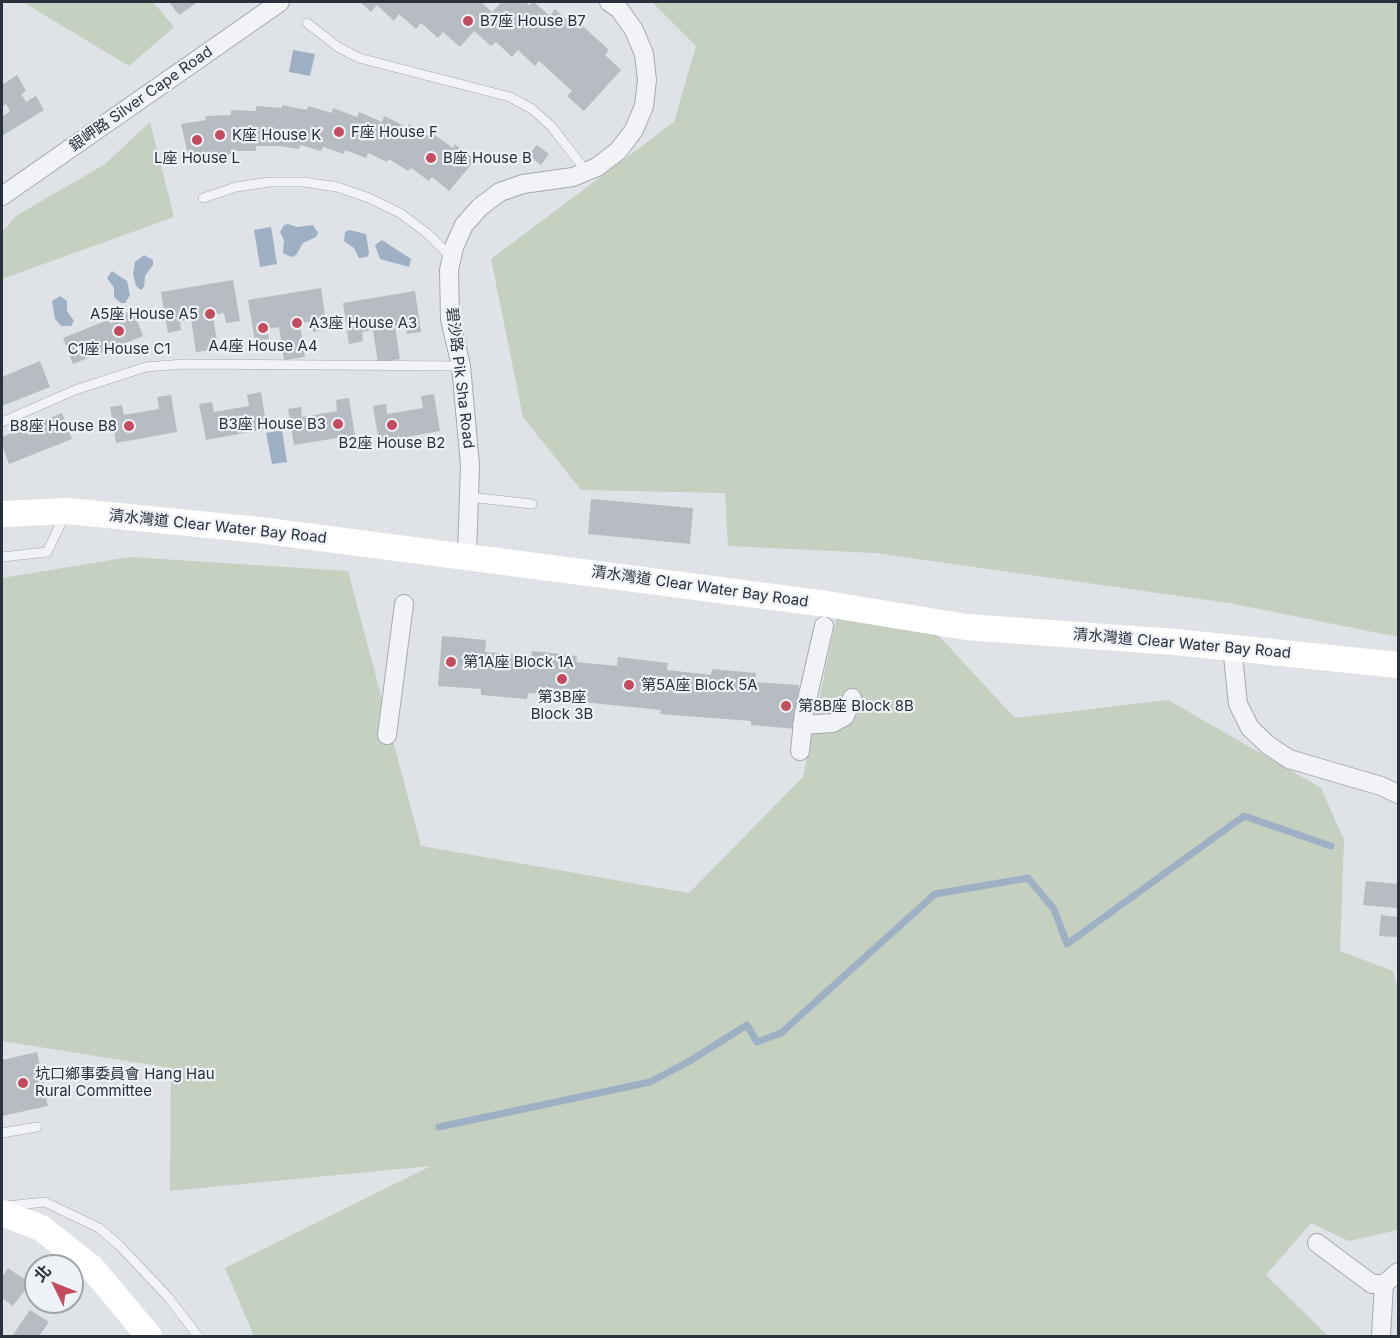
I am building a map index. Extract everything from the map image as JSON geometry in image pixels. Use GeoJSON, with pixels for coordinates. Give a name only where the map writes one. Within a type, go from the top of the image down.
{"type":"FeatureCollection","features":[{"type":"Feature","properties":{"kind":"main road","name":"清水灣道 Clear Water Bay Road"},"geometry":{"type":"LineString","coordinates":[[2,514],[68,511],[259,530],[467,555],[827,604],[966,627],[1232,647],[1398,665]]}},
{"type":"Feature","properties":{"kind":"main road"},"geometry":{"type":"LineString","coordinates":[[2,1213],[41,1228],[92,1268],[148,1336]]}},
{"type":"Feature","properties":{"kind":"street","name":"銀岬路 Silver Cape Road"},"geometry":{"type":"LineString","coordinates":[[2,196],[280,2]]}},
{"type":"Feature","properties":{"kind":"street","name":"碧沙路 Pik Sha Road"},"geometry":{"type":"LineString","coordinates":[[467,555],[468,425],[461,366],[450,319],[451,257],[465,225],[480,207],[500,192],[523,184],[573,177],[597,167],[618,151],[634,130],[644,106],[647,80],[644,54],[634,30],[619,9],[609,2]]}},
{"type":"Feature","properties":{"kind":"street"},"geometry":{"type":"LineString","coordinates":[[387,735],[404,604]]}},
{"type":"Feature","properties":{"kind":"street"},"geometry":{"type":"LineString","coordinates":[[800,751],[802,725],[824,626]]}},
{"type":"Feature","properties":{"kind":"street"},"geometry":{"type":"LineString","coordinates":[[1232,647],[1238,704],[1250,728],[1269,745],[1289,759],[1381,786],[1398,794]]}},
{"type":"Feature","properties":{"kind":"street"},"geometry":{"type":"LineString","coordinates":[[802,725],[833,723],[845,716],[852,698]]}},
{"type":"Feature","properties":{"kind":"street"},"geometry":{"type":"LineString","coordinates":[[1317,1243],[1372,1284],[1384,1284],[1398,1272]]}},
{"type":"Feature","properties":{"kind":"street"},"geometry":{"type":"LineString","coordinates":[[1381,1336],[1384,1284]]}},
{"type":"Feature","properties":{"kind":"lane"},"geometry":{"type":"LineString","coordinates":[[307,23],[338,47],[359,58],[510,97],[525,105],[551,126],[586,171]]}},
{"type":"Feature","properties":{"kind":"lane"},"geometry":{"type":"LineString","coordinates":[[203,198],[236,187],[269,182],[304,182],[337,187],[369,198],[400,213],[427,233],[451,257]]}},
{"type":"Feature","properties":{"kind":"lane"},"geometry":{"type":"LineString","coordinates":[[2,422],[75,390],[146,367],[184,364],[461,366]]}},
{"type":"Feature","properties":{"kind":"lane"},"geometry":{"type":"LineString","coordinates":[[469,497],[532,504]]}},
{"type":"Feature","properties":{"kind":"lane"},"geometry":{"type":"LineString","coordinates":[[2,557],[47,552],[68,511]]}},
{"type":"Feature","properties":{"kind":"lane"},"geometry":{"type":"LineString","coordinates":[[2,1133],[37,1127]]}},
{"type":"Feature","properties":{"kind":"lane"},"geometry":{"type":"LineString","coordinates":[[2,1207],[45,1202],[99,1228],[119,1245],[168,1297],[198,1336]]}},
{"type":"Feature","properties":{"kind":"green space"},"geometry":{"type":"Polygon","coordinates":[[[23,2],[153,2],[174,27],[129,66],[23,2]]]}},
{"type":"Feature","properties":{"kind":"green space"},"geometry":{"type":"Polygon","coordinates":[[[652,2],[1398,2],[1398,637],[1229,603],[875,553],[728,546],[725,493],[581,490],[523,417],[491,259],[674,122],[696,46],[652,2]]]}},
{"type":"Feature","properties":{"kind":"green space"},"geometry":{"type":"Polygon","coordinates":[[[150,122],[174,217],[2,279],[2,232],[16,216],[105,164],[150,122]]]}},
{"type":"Feature","properties":{"kind":"green space"},"geometry":{"type":"Polygon","coordinates":[[[130,557],[348,571],[421,846],[689,893],[803,777],[838,609],[936,633],[1015,718],[1168,700],[1321,788],[1344,840],[1340,951],[1393,971],[1398,991],[1398,1230],[1349,1241],[1311,1223],[1266,1275],[1328,1336],[254,1336],[225,1268],[431,1166],[170,1191],[171,1068],[2,1041],[2,578],[130,557]]]}},
{"type":"Feature","properties":{"kind":"water"},"geometry":{"type":"Polygon","coordinates":[[[293,50],[315,54],[310,76],[289,72],[293,50]]]}},
{"type":"Feature","properties":{"kind":"water"},"geometry":{"type":"Polygon","coordinates":[[[284,225],[297,227],[313,225],[318,233],[316,237],[303,243],[296,255],[291,257],[283,253],[284,240],[280,232],[284,225]]]}},
{"type":"Feature","properties":{"kind":"water"},"geometry":{"type":"Polygon","coordinates":[[[271,227],[277,264],[260,267],[254,230],[271,227]]]}},
{"type":"Feature","properties":{"kind":"water"},"geometry":{"type":"Polygon","coordinates":[[[349,230],[366,234],[369,253],[367,257],[359,258],[354,248],[344,241],[345,232],[349,230]]]}},
{"type":"Feature","properties":{"kind":"water"},"geometry":{"type":"Polygon","coordinates":[[[382,240],[411,259],[409,267],[380,259],[375,245],[382,240]]]}},
{"type":"Feature","properties":{"kind":"water"},"geometry":{"type":"Polygon","coordinates":[[[144,255],[153,260],[153,265],[145,276],[144,287],[141,290],[136,286],[133,274],[135,262],[144,255]]]}},
{"type":"Feature","properties":{"kind":"water"},"geometry":{"type":"Polygon","coordinates":[[[112,271],[127,281],[130,295],[125,303],[121,303],[114,297],[114,288],[107,278],[112,271]]]}},
{"type":"Feature","properties":{"kind":"water"},"geometry":{"type":"Polygon","coordinates":[[[60,296],[67,301],[67,311],[74,321],[71,326],[61,326],[55,319],[52,301],[60,296]]]}},
{"type":"Feature","properties":{"kind":"water"},"geometry":{"type":"Polygon","coordinates":[[[282,430],[287,462],[272,464],[266,433],[282,430]]]}},
{"type":"Feature","properties":{"kind":"building"},"geometry":{"type":"Polygon","coordinates":[[[169,2],[198,2],[179,15],[169,2]]]}},
{"type":"Feature","properties":{"kind":"building"},"geometry":{"type":"Polygon","coordinates":[[[360,2],[481,2],[492,12],[502,2],[525,2],[529,5],[534,2],[550,16],[555,9],[572,25],[576,20],[609,50],[605,55],[621,70],[584,111],[567,96],[572,91],[539,61],[535,66],[518,50],[512,57],[496,42],[491,46],[474,31],[460,47],[443,32],[438,38],[421,23],[416,29],[399,14],[394,21],[377,5],[371,12],[360,2]]]}},
{"type":"Feature","properties":{"kind":"building"},"geometry":{"type":"Polygon","coordinates":[[[17,75],[26,91],[21,94],[26,102],[36,96],[44,110],[2,136],[2,117],[10,111],[6,104],[2,106],[2,85],[17,75]]]}},
{"type":"Feature","properties":{"kind":"building"},"geometry":{"type":"Polygon","coordinates":[[[282,105],[307,110],[308,106],[332,113],[333,108],[357,117],[359,112],[382,122],[384,116],[407,127],[409,124],[430,137],[432,133],[453,148],[455,144],[475,160],[449,191],[432,177],[429,181],[411,168],[408,171],[389,159],[387,162],[368,153],[366,158],[345,150],[344,154],[323,147],[321,151],[300,145],[299,149],[256,146],[256,151],[233,151],[233,154],[211,156],[211,160],[190,164],[181,124],[206,120],[205,116],[231,115],[231,110],[256,111],[256,106],[282,108],[282,105]]]}},
{"type":"Feature","properties":{"kind":"building"},"geometry":{"type":"Polygon","coordinates":[[[537,145],[549,154],[541,165],[528,155],[537,145]]]}},
{"type":"Feature","properties":{"kind":"building"},"geometry":{"type":"Polygon","coordinates":[[[233,280],[240,321],[226,323],[224,313],[213,315],[218,349],[196,352],[191,319],[180,321],[181,330],[168,333],[161,292],[233,280]]]}},
{"type":"Feature","properties":{"kind":"building"},"geometry":{"type":"Polygon","coordinates":[[[321,288],[327,329],[313,332],[312,322],[300,323],[305,357],[284,360],[279,327],[267,329],[269,339],[255,341],[248,300],[321,288]]]}},
{"type":"Feature","properties":{"kind":"building"},"geometry":{"type":"Polygon","coordinates":[[[415,291],[421,332],[407,334],[406,325],[395,326],[400,359],[378,363],[373,330],[362,332],[363,341],[349,344],[343,303],[415,291]]]}},
{"type":"Feature","properties":{"kind":"building"},"geometry":{"type":"Polygon","coordinates":[[[133,310],[143,336],[73,364],[63,338],[133,310]]]}},
{"type":"Feature","properties":{"kind":"building"},"geometry":{"type":"Polygon","coordinates":[[[40,361],[50,387],[2,406],[2,377],[40,361]]]}},
{"type":"Feature","properties":{"kind":"building"},"geometry":{"type":"Polygon","coordinates":[[[261,392],[267,429],[206,440],[199,404],[212,402],[214,412],[249,406],[247,395],[261,392]]]}},
{"type":"Feature","properties":{"kind":"building"},"geometry":{"type":"Polygon","coordinates":[[[434,394],[440,431],[379,442],[373,406],[386,404],[387,414],[423,408],[421,396],[434,394]]]}},
{"type":"Feature","properties":{"kind":"building"},"geometry":{"type":"Polygon","coordinates":[[[171,395],[177,432],[116,443],[110,407],[122,405],[124,415],[159,409],[157,397],[171,395]]]}},
{"type":"Feature","properties":{"kind":"building"},"geometry":{"type":"Polygon","coordinates":[[[349,398],[355,435],[294,445],[288,409],[301,407],[302,417],[337,411],[336,400],[349,398]]]}},
{"type":"Feature","properties":{"kind":"building"},"geometry":{"type":"Polygon","coordinates":[[[62,413],[72,439],[9,464],[2,445],[2,437],[62,413]]]}},
{"type":"Feature","properties":{"kind":"building"},"geometry":{"type":"Polygon","coordinates":[[[591,499],[693,508],[690,544],[588,534],[591,499]]]}},
{"type":"Feature","properties":{"kind":"building"},"geometry":{"type":"Polygon","coordinates":[[[442,636],[486,640],[485,652],[531,656],[532,651],[552,653],[577,656],[576,662],[617,666],[618,657],[668,663],[667,670],[711,675],[712,669],[756,673],[755,682],[799,685],[796,729],[751,725],[751,721],[660,714],[661,710],[572,701],[572,698],[528,693],[527,699],[481,695],[481,689],[438,686],[442,636]]]}},
{"type":"Feature","properties":{"kind":"building"},"geometry":{"type":"Polygon","coordinates":[[[1366,881],[1398,884],[1398,908],[1363,905],[1366,881]]]}},
{"type":"Feature","properties":{"kind":"building"},"geometry":{"type":"Polygon","coordinates":[[[1381,915],[1398,917],[1398,937],[1379,936],[1381,915]]]}},
{"type":"Feature","properties":{"kind":"building","name":"坑口鄉事委員會 Hang Hau Rural Committee"},"geometry":{"type":"Polygon","coordinates":[[[37,1052],[48,1106],[2,1116],[2,1060],[37,1052]]]}},
{"type":"Feature","properties":{"kind":"building"},"geometry":{"type":"Polygon","coordinates":[[[8,1268],[24,1279],[24,1291],[13,1306],[2,1298],[2,1277],[8,1268]]]}},
{"type":"Feature","properties":{"kind":"building"},"geometry":{"type":"Polygon","coordinates":[[[27,1314],[36,1314],[49,1322],[39,1336],[12,1336],[27,1314]]]}},
{"type":"Feature","properties":{"kind":"waterway"},"geometry":{"type":"LineString","coordinates":[[439,1127],[650,1082],[688,1062],[747,1025],[757,1042],[781,1033],[935,894],[1028,878],[1054,909],[1067,944],[1244,816],[1331,846]]}},
{"type":"Feature","properties":{"kind":"place","name":"B7座 House B7"},"geometry":{"type":"Point","coordinates":[468,21]}},
{"type":"Feature","properties":{"kind":"place","name":"F座 House F"},"geometry":{"type":"Point","coordinates":[339,132]}},
{"type":"Feature","properties":{"kind":"place","name":"K座 House K"},"geometry":{"type":"Point","coordinates":[220,135]}},
{"type":"Feature","properties":{"kind":"place","name":"L座 House L"},"geometry":{"type":"Point","coordinates":[197,140]}},
{"type":"Feature","properties":{"kind":"place","name":"B座 House B"},"geometry":{"type":"Point","coordinates":[431,158]}},
{"type":"Feature","properties":{"kind":"place","name":"A5座 House A5"},"geometry":{"type":"Point","coordinates":[210,314]}},
{"type":"Feature","properties":{"kind":"place","name":"A3座 House A3"},"geometry":{"type":"Point","coordinates":[297,323]}},
{"type":"Feature","properties":{"kind":"place","name":"A4座 House A4"},"geometry":{"type":"Point","coordinates":[263,328]}},
{"type":"Feature","properties":{"kind":"place","name":"C1座 House C1"},"geometry":{"type":"Point","coordinates":[119,331]}},
{"type":"Feature","properties":{"kind":"place","name":"B3座 House B3"},"geometry":{"type":"Point","coordinates":[338,424]}},
{"type":"Feature","properties":{"kind":"place","name":"B2座 House B2"},"geometry":{"type":"Point","coordinates":[392,425]}},
{"type":"Feature","properties":{"kind":"place","name":"B8座 House B8"},"geometry":{"type":"Point","coordinates":[129,426]}},
{"type":"Feature","properties":{"kind":"place","name":"第1A座 Block 1A"},"geometry":{"type":"Point","coordinates":[451,662]}},
{"type":"Feature","properties":{"kind":"place","name":"第3B座 Block 3B"},"geometry":{"type":"Point","coordinates":[562,679]}},
{"type":"Feature","properties":{"kind":"place","name":"第5A座 Block 5A"},"geometry":{"type":"Point","coordinates":[629,685]}},
{"type":"Feature","properties":{"kind":"place","name":"第8B座 Block 8B"},"geometry":{"type":"Point","coordinates":[786,706]}},
{"type":"Feature","properties":{"kind":"place","name":"坑口鄉事委員會 Hang Hau Rural Committee"},"geometry":{"type":"Point","coordinates":[23,1083]}}]}
